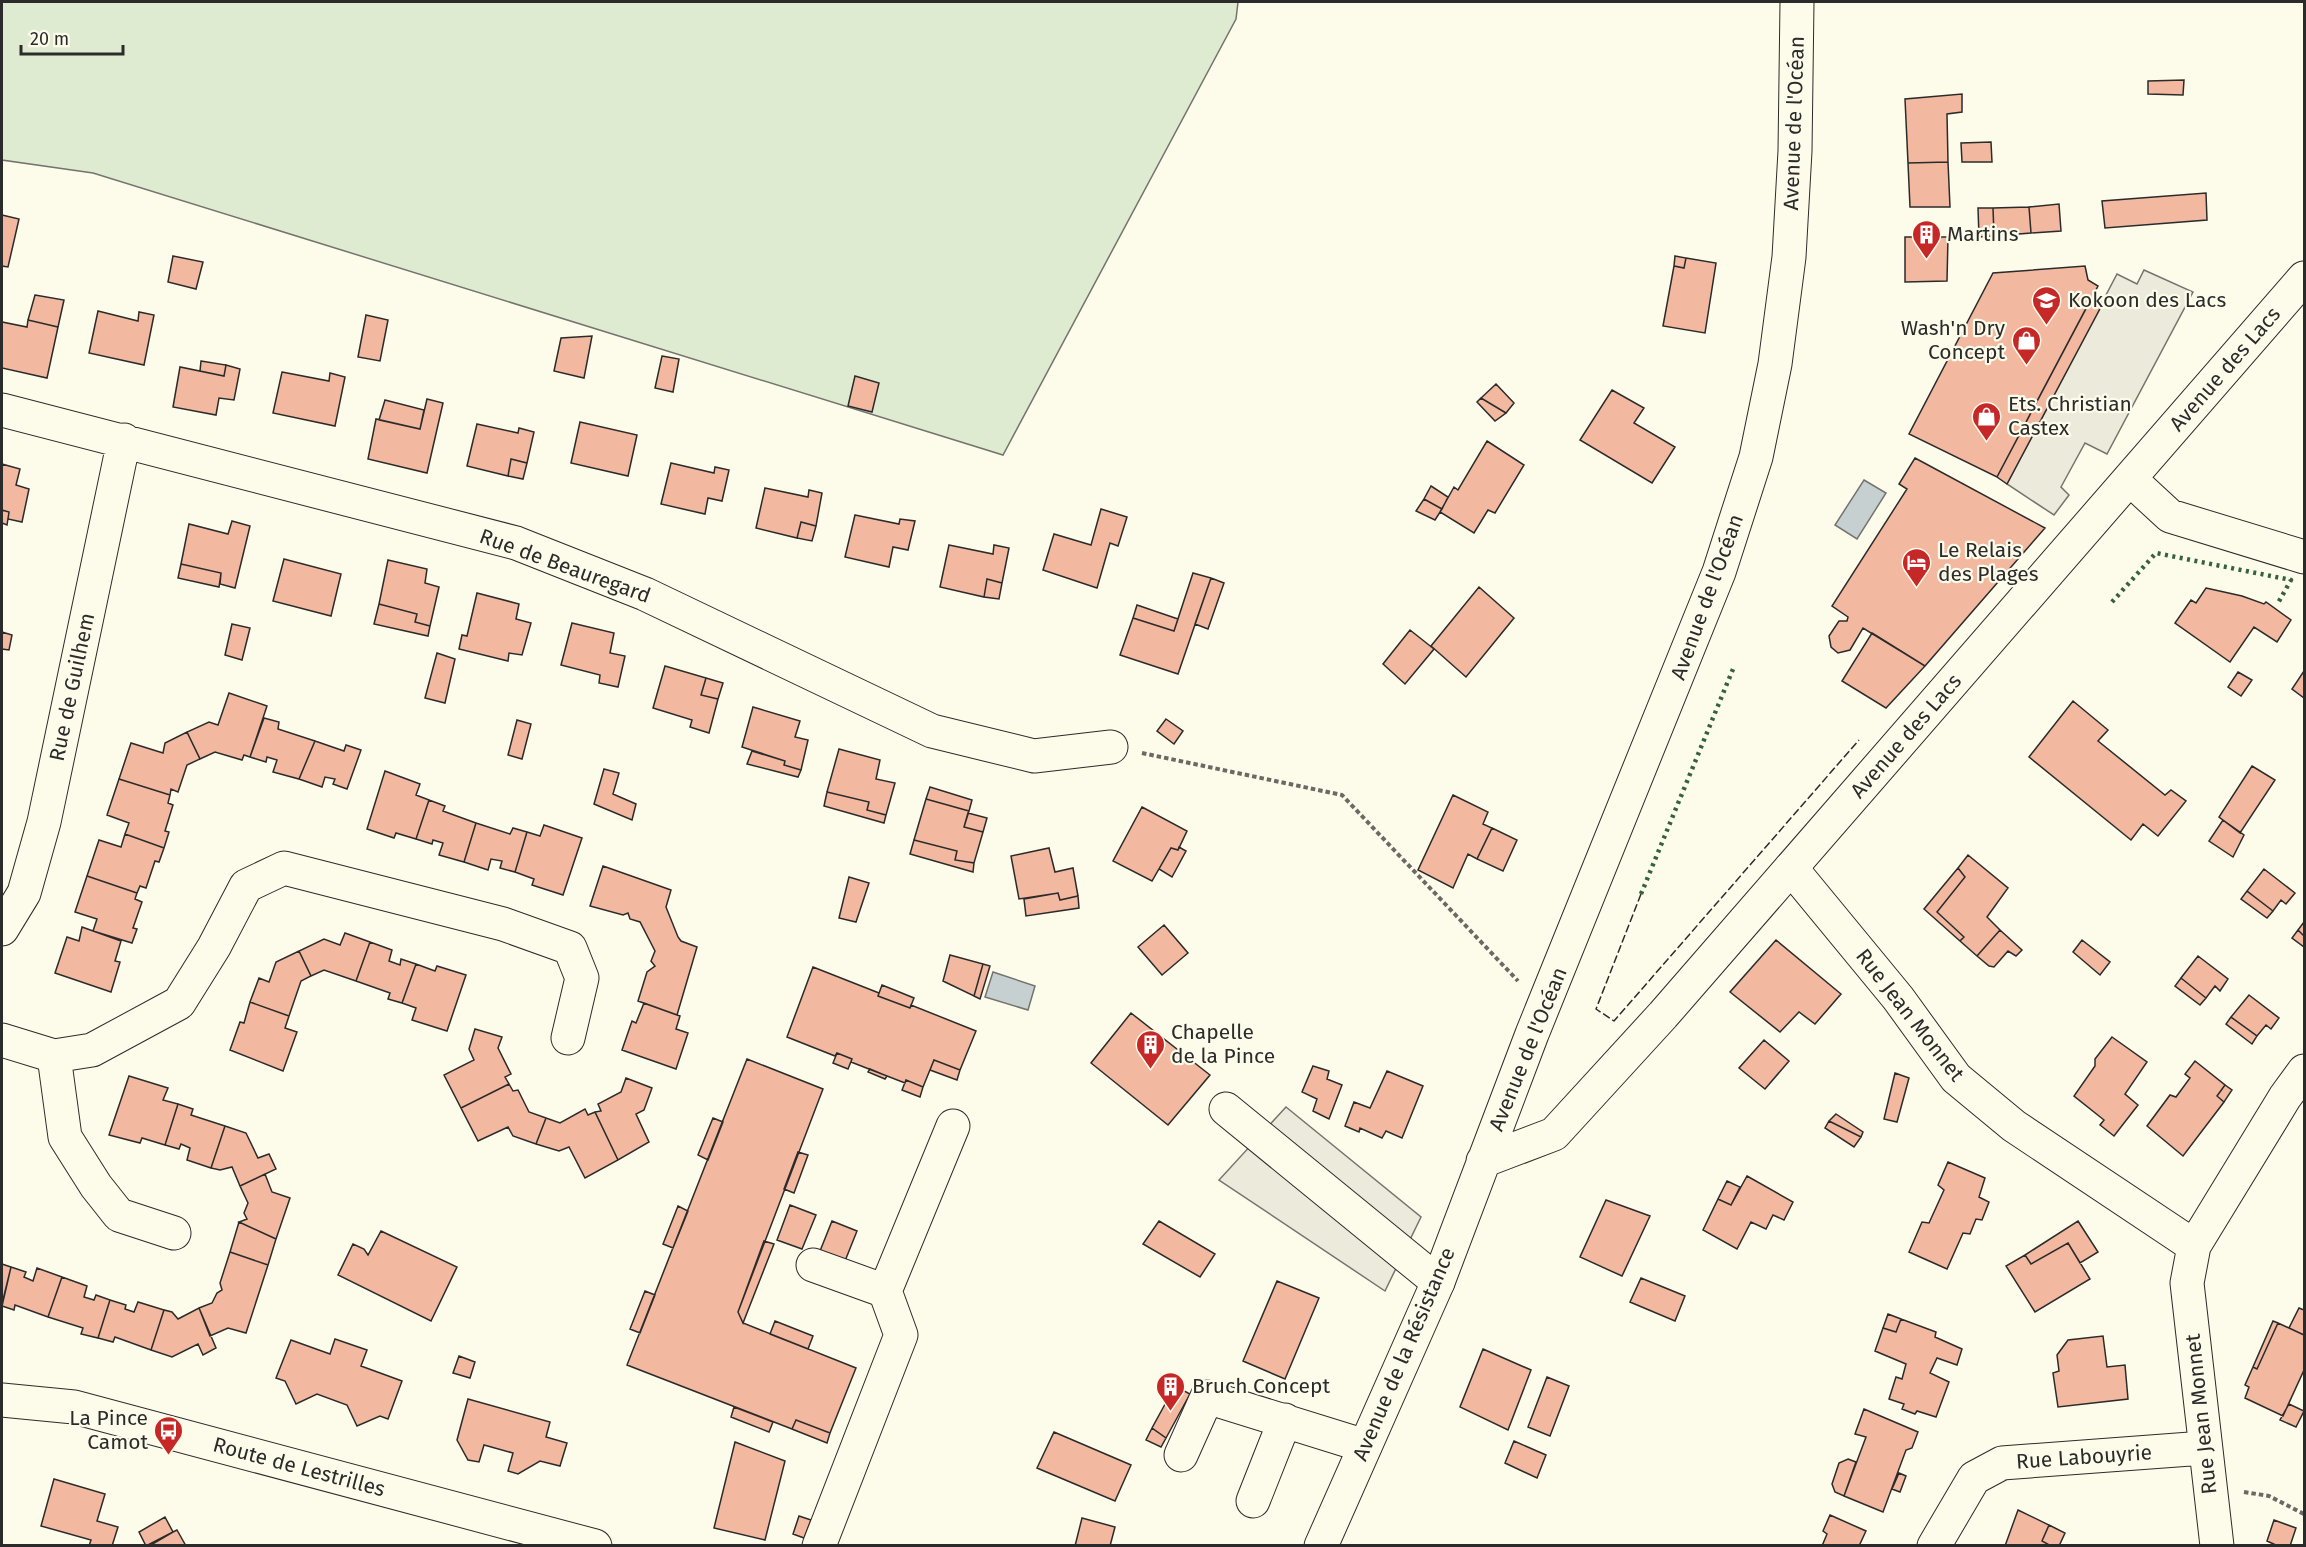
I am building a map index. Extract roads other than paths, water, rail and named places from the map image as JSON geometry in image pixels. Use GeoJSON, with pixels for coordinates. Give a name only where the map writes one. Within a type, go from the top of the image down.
{"type":"FeatureCollection","features":[{"type":"Feature","properties":{"kind":"street","name":"Avenue de l'Océan"},"geometry":{"type":"LineString","coordinates":[[1483,1161],[1719,572],[1756,457],[1775,364],[1789,257],[1795,151],[1797,2]]}},
{"type":"Feature","properties":{"kind":"street","name":"Avenue des Lacs"},"geometry":{"type":"LineString","coordinates":[[1483,1161],[1554,1134],[1791,868],[2304,278]]}},
{"type":"Feature","properties":{"kind":"street","name":"Rue de Beauregard"},"geometry":{"type":"LineString","coordinates":[[2,410],[516,543],[645,594],[932,730],[1034,756],[1111,747]]}},
{"type":"Feature","properties":{"kind":"street","name":"Rue de Guilhem"},"geometry":{"type":"LineString","coordinates":[[2,929],[24,893],[44,822],[124,440]]}},
{"type":"Feature","properties":{"kind":"street"},"geometry":{"type":"LineString","coordinates":[[2130,479],[2170,516],[2304,557]]}},
{"type":"Feature","properties":{"kind":"street"},"geometry":{"type":"LineString","coordinates":[[2,1040],[54,1056],[92,1050],[179,1002],[213,947],[246,886],[284,868],[503,924],[570,948],[582,978],[568,1038]]}},
{"type":"Feature","properties":{"kind":"street","name":"Rue Jean Monnet"},"geometry":{"type":"LineString","coordinates":[[1791,868],[1898,998],[1956,1078],[2014,1126],[2194,1246]]}},
{"type":"Feature","properties":{"kind":"street"},"geometry":{"type":"LineString","coordinates":[[54,1056],[65,1137],[96,1186],[119,1215],[174,1233]]}},
{"type":"Feature","properties":{"kind":"street","name":"Rue Jean Monnet"},"geometry":{"type":"LineString","coordinates":[[2217,1545],[2204,1448],[2187,1283],[2194,1246],[2285,1097],[2304,1071]]}},
{"type":"Feature","properties":{"kind":"street"},"geometry":{"type":"LineString","coordinates":[[1226,1109],[1438,1282]]}},
{"type":"Feature","properties":{"kind":"street"},"geometry":{"type":"LineString","coordinates":[[819,1545],[901,1335],[885,1291],[953,1126]]}},
{"type":"Feature","properties":{"kind":"street","name":"Avenue de la Résistance"},"geometry":{"type":"LineString","coordinates":[[1321,1545],[1438,1282],[1483,1161]]}},
{"type":"Feature","properties":{"kind":"street"},"geometry":{"type":"LineString","coordinates":[[813,1265],[885,1291]]}},
{"type":"Feature","properties":{"kind":"street"},"geometry":{"type":"LineString","coordinates":[[1181,1455],[1207,1397],[1365,1446]]}},
{"type":"Feature","properties":{"kind":"street","name":"Route de Lestrilles"},"geometry":{"type":"LineString","coordinates":[[2,1400],[74,1407],[595,1545]]}},
{"type":"Feature","properties":{"kind":"street"},"geometry":{"type":"LineString","coordinates":[[1253,1501],[1285,1420]]}},
{"type":"Feature","properties":{"kind":"street","name":"Rue Labouyrie"},"geometry":{"type":"LineString","coordinates":[[1934,1545],[1974,1478],[2002,1463],[2204,1448]]}},
{"type":"Feature","properties":{"kind":"place","name":"Martins"},"geometry":{"type":"Point","coordinates":[1926,260]}},
{"type":"Feature","properties":{"kind":"place","name":"Kokoon des Lacs"},"geometry":{"type":"Point","coordinates":[2047,326]}},
{"type":"Feature","properties":{"kind":"place","name":"Wash'n Dry Concept"},"geometry":{"type":"Point","coordinates":[2026,366]}},
{"type":"Feature","properties":{"kind":"place","name":"Ets. Christian Castex"},"geometry":{"type":"Point","coordinates":[1987,442]}},
{"type":"Feature","properties":{"kind":"place","name":"Le Relais des Plages"},"geometry":{"type":"Point","coordinates":[1917,588]}},
{"type":"Feature","properties":{"kind":"place","name":"Chapelle de la Pince"},"geometry":{"type":"Point","coordinates":[1150,1070]}},
{"type":"Feature","properties":{"kind":"place","name":"Bruch Concept"},"geometry":{"type":"Point","coordinates":[1171,1412]}},
{"type":"Feature","properties":{"kind":"place","name":"La Pince Camot"},"geometry":{"type":"Point","coordinates":[169,1456]}}]}
